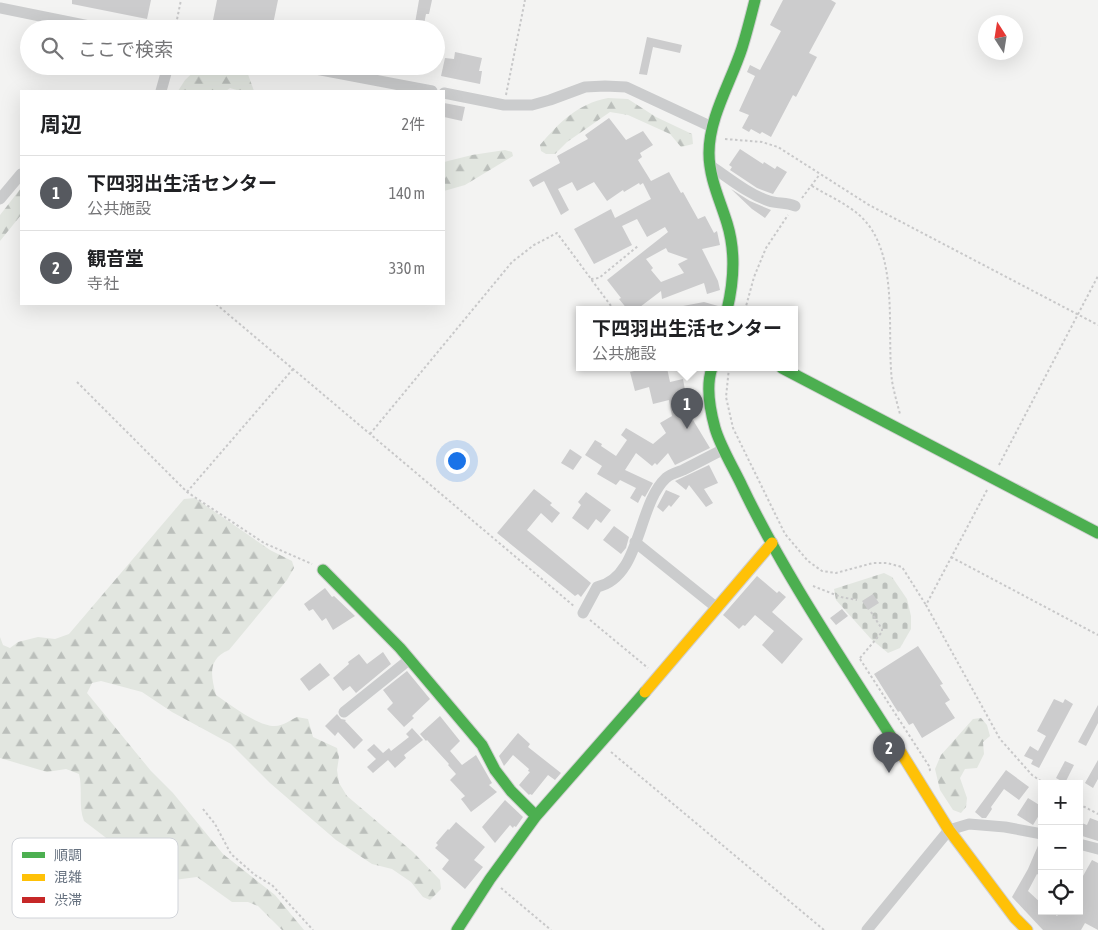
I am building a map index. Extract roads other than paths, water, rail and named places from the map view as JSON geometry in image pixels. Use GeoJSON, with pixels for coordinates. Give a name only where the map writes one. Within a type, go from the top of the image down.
{"type":"FeatureCollection","features":[{"type":"Feature","properties":{"kind":"street"},"geometry":{"type":"LineString","coordinates":[[728,306],[733,290],[734,247],[715,186],[709,158],[711,131],[742,48],[755,0]]}},
{"type":"Feature","properties":{"kind":"street"},"geometry":{"type":"LineString","coordinates":[[0,8],[59,20]]}},
{"type":"Feature","properties":{"kind":"street"},"geometry":{"type":"LineString","coordinates":[[161,90],[165,75]]}},
{"type":"Feature","properties":{"kind":"street"},"geometry":{"type":"LineString","coordinates":[[348,75],[427,90]]}},
{"type":"Feature","properties":{"kind":"street"},"geometry":{"type":"LineString","coordinates":[[445,94],[504,105],[532,105],[585,87],[626,87],[711,131]]}},
{"type":"Feature","properties":{"kind":"street"},"geometry":{"type":"LineString","coordinates":[[711,166],[769,201],[788,203],[795,206]]}},
{"type":"Feature","properties":{"kind":"street"},"geometry":{"type":"LineString","coordinates":[[0,199],[20,175]]}},
{"type":"Feature","properties":{"kind":"street"},"geometry":{"type":"LineString","coordinates":[[711,371],[710,402],[715,429],[746,495],[772,543],[849,671],[949,830],[1009,910],[1027,930]]}},
{"type":"Feature","properties":{"kind":"street"},"geometry":{"type":"LineString","coordinates":[[788,371],[1098,533]]}},
{"type":"Feature","properties":{"kind":"street"},"geometry":{"type":"LineString","coordinates":[[583,613],[597,587],[606,585],[618,577],[657,490],[667,477],[724,449]]}},
{"type":"Feature","properties":{"kind":"street"},"geometry":{"type":"LineString","coordinates":[[635,542],[716,608]]}},
{"type":"Feature","properties":{"kind":"street"},"geometry":{"type":"LineString","coordinates":[[457,930],[490,879],[536,816],[601,744],[772,543]]}},
{"type":"Feature","properties":{"kind":"street"},"geometry":{"type":"LineString","coordinates":[[323,570],[410,659],[482,746],[495,770],[511,791],[536,816]]}},
{"type":"Feature","properties":{"kind":"street"},"geometry":{"type":"LineString","coordinates":[[344,712],[410,659]]}},
{"type":"Feature","properties":{"kind":"street"},"geometry":{"type":"LineString","coordinates":[[867,930],[949,830],[969,824],[1005,827],[1038,833]]}},
{"type":"Feature","properties":{"kind":"street"},"geometry":{"type":"LineString","coordinates":[[1083,845],[1098,849]]}},
{"type":"Feature","properties":{"kind":"place","name":"下四羽出生活センター"},"geometry":{"type":"Point","coordinates":[687,429]}},
{"type":"Feature","properties":{"kind":"place","name":"観音堂"},"geometry":{"type":"Point","coordinates":[889,773]}}]}
